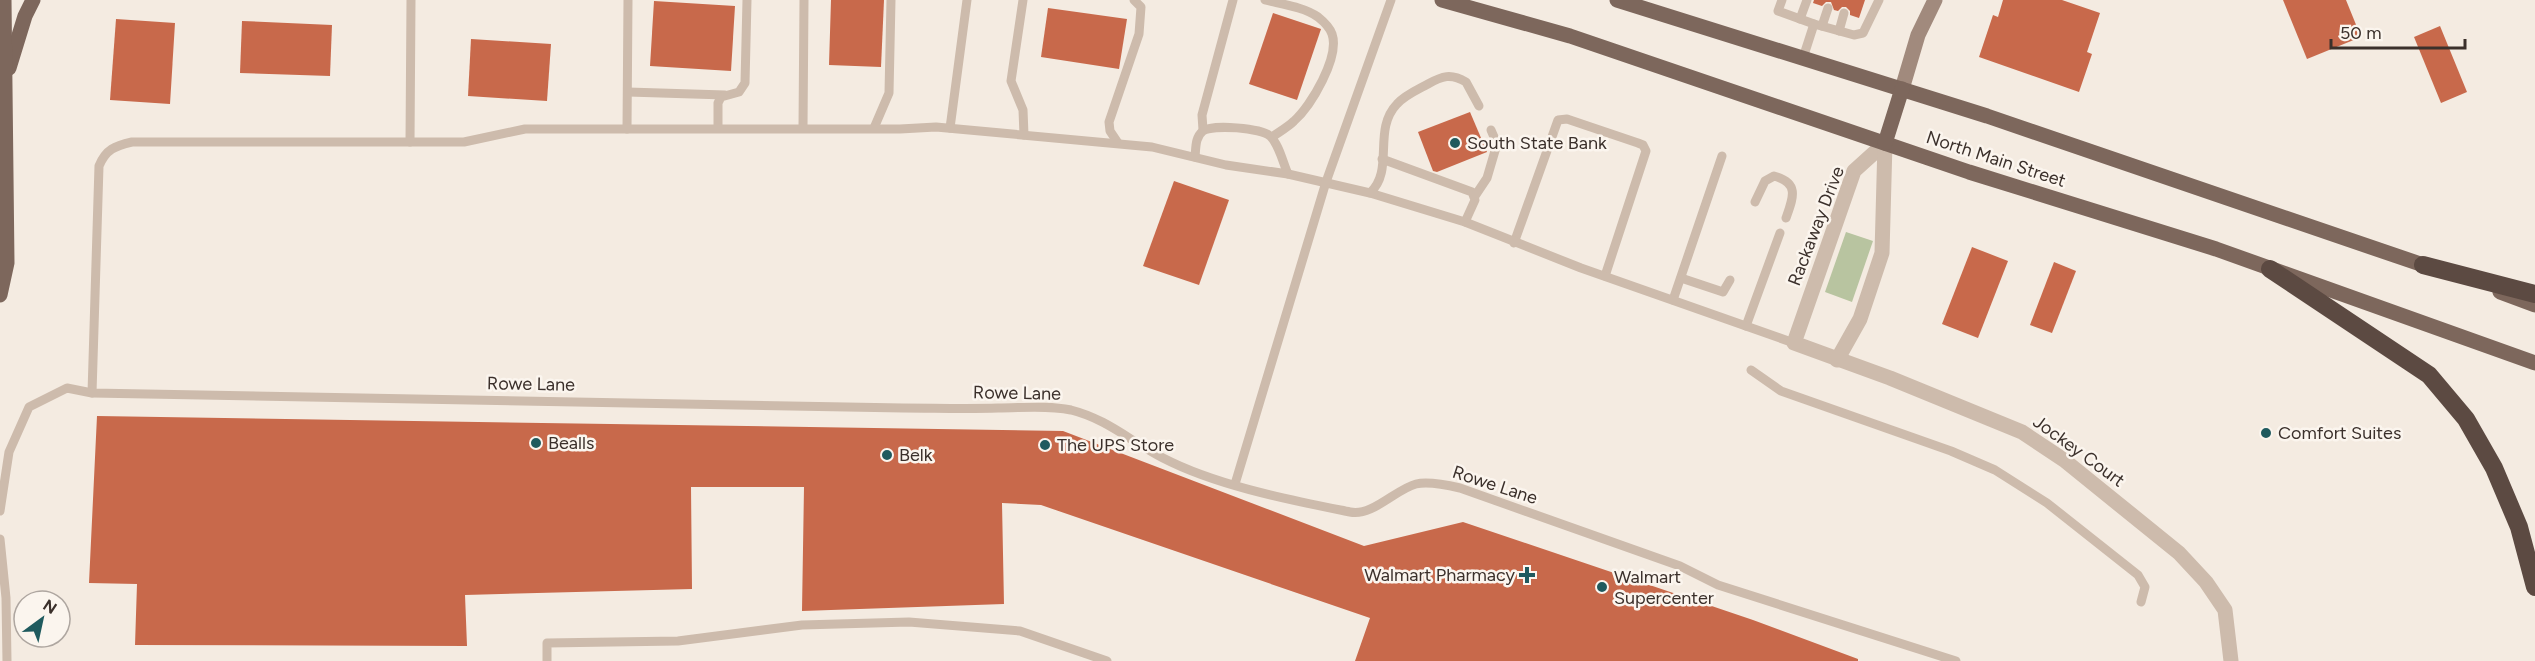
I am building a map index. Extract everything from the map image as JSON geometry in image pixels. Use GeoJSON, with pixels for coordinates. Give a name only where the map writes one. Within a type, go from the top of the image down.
{"type":"FeatureCollection","features":[{"type":"Feature","properties":{"kind":"highway"},"geometry":{"type":"LineString","coordinates":[[2423,265],[2535,294]]}},
{"type":"Feature","properties":{"kind":"highway"},"geometry":{"type":"LineString","coordinates":[[2271,269],[2429,375],[2466,419],[2494,468],[2519,527],[2535,587]]}},
{"type":"Feature","properties":{"kind":"main road"},"geometry":{"type":"LineString","coordinates":[[0,295],[7,263],[2,76],[4,0]]}},
{"type":"Feature","properties":{"kind":"main road"},"geometry":{"type":"LineString","coordinates":[[2,76],[33,0]]}},
{"type":"Feature","properties":{"kind":"main road","name":"North Main Street"},"geometry":{"type":"LineString","coordinates":[[1442,0],[1570,36],[1885,143],[2271,269],[2535,363]]}},
{"type":"Feature","properties":{"kind":"main road","name":"North Main Street"},"geometry":{"type":"LineString","coordinates":[[1617,0],[1902,89],[2178,180],[2535,305]]}},
{"type":"Feature","properties":{"kind":"main road"},"geometry":{"type":"LineString","coordinates":[[1885,143],[1918,35],[1935,0]]}},
{"type":"Feature","properties":{"kind":"street","name":"Rackaway Drive"},"geometry":{"type":"LineString","coordinates":[[1794,343],[1854,171],[1885,143]]}},
{"type":"Feature","properties":{"kind":"street"},"geometry":{"type":"LineString","coordinates":[[1837,360],[1860,319],[1882,253],[1885,143]]}},
{"type":"Feature","properties":{"kind":"street","name":"Jockey Court"},"geometry":{"type":"LineString","coordinates":[[1794,343],[1890,378],[2022,432],[2064,460],[2179,553],[2206,582],[2225,610],[2231,661]]}},
{"type":"Feature","properties":{"kind":"lane"},"geometry":{"type":"LineString","coordinates":[[410,142],[411,0]]}},
{"type":"Feature","properties":{"kind":"lane"},"geometry":{"type":"LineString","coordinates":[[411,56],[417,0]]}},
{"type":"Feature","properties":{"kind":"lane"},"geometry":{"type":"LineString","coordinates":[[627,129],[628,0]]}},
{"type":"Feature","properties":{"kind":"lane"},"geometry":{"type":"LineString","coordinates":[[628,92],[725,95],[739,92],[746,83],[747,0]]}},
{"type":"Feature","properties":{"kind":"lane"},"geometry":{"type":"LineString","coordinates":[[803,128],[804,0]]}},
{"type":"Feature","properties":{"kind":"lane"},"geometry":{"type":"LineString","coordinates":[[874,128],[889,93],[891,0]]}},
{"type":"Feature","properties":{"kind":"lane"},"geometry":{"type":"LineString","coordinates":[[950,128],[967,0]]}},
{"type":"Feature","properties":{"kind":"lane"},"geometry":{"type":"LineString","coordinates":[[1023,0],[1011,81],[1023,110],[1024,135]]}},
{"type":"Feature","properties":{"kind":"lane"},"geometry":{"type":"LineString","coordinates":[[1118,143],[1110,131],[1109,122],[1139,34],[1141,6],[1134,0]]}},
{"type":"Feature","properties":{"kind":"lane"},"geometry":{"type":"LineString","coordinates":[[1195,157],[1197,141],[1203,130],[1202,115],[1233,0]]}},
{"type":"Feature","properties":{"kind":"lane"},"geometry":{"type":"LineString","coordinates":[[1265,0],[1311,13],[1318,17],[1333,35],[1333,48],[1322,81],[1313,98],[1295,121],[1272,137]]}},
{"type":"Feature","properties":{"kind":"lane"},"geometry":{"type":"LineString","coordinates":[[1235,484],[1326,183],[1391,0]]}},
{"type":"Feature","properties":{"kind":"lane"},"geometry":{"type":"LineString","coordinates":[[1782,0],[1778,10],[1854,35],[1863,33],[1879,0]]}},
{"type":"Feature","properties":{"kind":"lane"},"geometry":{"type":"LineString","coordinates":[[1800,19],[1807,0]]}},
{"type":"Feature","properties":{"kind":"lane"},"geometry":{"type":"LineString","coordinates":[[1803,58],[1828,8]]}},
{"type":"Feature","properties":{"kind":"lane"},"geometry":{"type":"LineString","coordinates":[[1839,31],[1844,13]]}},
{"type":"Feature","properties":{"kind":"lane"},"geometry":{"type":"LineString","coordinates":[[1370,194],[1380,182],[1382,138],[1394,106],[1402,98],[1440,77],[1450,75],[1466,82],[1479,106]]}},
{"type":"Feature","properties":{"kind":"lane"},"geometry":{"type":"LineString","coordinates":[[718,128],[718,103],[725,95]]}},
{"type":"Feature","properties":{"kind":"lane"},"geometry":{"type":"LineString","coordinates":[[1514,243],[1558,120],[1567,119],[1638,143],[1643,145],[1646,151],[1605,276]]}},
{"type":"Feature","properties":{"kind":"lane"},"geometry":{"type":"LineString","coordinates":[[1203,130],[1212,127],[1260,131],[1272,137],[1288,174]]}},
{"type":"Feature","properties":{"kind":"lane"},"geometry":{"type":"LineString","coordinates":[[92,393],[99,166],[104,154],[114,147],[132,142],[464,142],[525,129],[950,128],[1152,147],[1226,165],[1288,174],[1326,183],[1465,222],[1514,243],[1794,343]]}},
{"type":"Feature","properties":{"kind":"lane"},"geometry":{"type":"LineString","coordinates":[[1465,222],[1475,196],[1486,178],[1497,144],[1491,130]]}},
{"type":"Feature","properties":{"kind":"lane"},"geometry":{"type":"LineString","coordinates":[[1673,300],[1722,156]]}},
{"type":"Feature","properties":{"kind":"lane"},"geometry":{"type":"LineString","coordinates":[[1382,159],[1469,190],[1475,196]]}},
{"type":"Feature","properties":{"kind":"lane"},"geometry":{"type":"LineString","coordinates":[[1755,202],[1765,181],[1774,176],[1784,179],[1791,185],[1794,196],[1786,218]]}},
{"type":"Feature","properties":{"kind":"lane"},"geometry":{"type":"LineString","coordinates":[[1746,326],[1780,233]]}},
{"type":"Feature","properties":{"kind":"lane"},"geometry":{"type":"LineString","coordinates":[[1681,278],[1723,292],[1730,280]]}},
{"type":"Feature","properties":{"kind":"lane"},"geometry":{"type":"LineString","coordinates":[[1751,370],[1781,391],[1951,451],[1995,470],[2048,503],[2138,575],[2145,587],[2141,602]]}},
{"type":"Feature","properties":{"kind":"lane","name":"Rowe Lane"},"geometry":{"type":"LineString","coordinates":[[0,511],[9,452],[29,407],[67,388],[92,393],[903,408],[1037,407],[1069,410],[1098,418],[1163,458],[1235,484],[1268,494],[1354,513],[1386,502],[1403,488],[1418,483],[1453,487],[1680,566],[1718,585],[1956,661]]}},
{"type":"Feature","properties":{"kind":"lane"},"geometry":{"type":"LineString","coordinates":[[0,539],[6,598],[4,660]]}},
{"type":"Feature","properties":{"kind":"lane"},"geometry":{"type":"LineString","coordinates":[[547,661],[547,643],[678,641],[802,625],[909,622],[1020,631],[1107,661]]}},
{"type":"Feature","properties":{"kind":"green space"},"geometry":{"type":"Polygon","coordinates":[[[1846,232],[1873,241],[1852,302],[1825,292],[1846,232]]]}},
{"type":"Feature","properties":{"kind":"building"},"geometry":{"type":"Polygon","coordinates":[[[831,0],[884,0],[881,67],[829,65],[831,0]]]}},
{"type":"Feature","properties":{"kind":"building"},"geometry":{"type":"Polygon","coordinates":[[[1814,0],[1865,0],[1859,18],[1850,15],[1846,7],[1838,11],[1834,10],[1831,2],[1826,2],[1822,6],[1813,3],[1814,0]]]}},
{"type":"Feature","properties":{"kind":"building"},"geometry":{"type":"Polygon","coordinates":[[[2003,0],[2062,0],[2100,13],[2087,52],[2092,54],[2079,92],[1979,57],[1993,15],[1998,17],[2003,0]]]}},
{"type":"Feature","properties":{"kind":"building"},"geometry":{"type":"Polygon","coordinates":[[[2283,0],[2346,0],[2361,37],[2307,59],[2283,0]]]}},
{"type":"Feature","properties":{"kind":"building"},"geometry":{"type":"Polygon","coordinates":[[[654,1],[735,6],[731,71],[650,66],[654,1]]]}},
{"type":"Feature","properties":{"kind":"building"},"geometry":{"type":"Polygon","coordinates":[[[1048,8],[1127,19],[1119,69],[1041,57],[1048,8]]]}},
{"type":"Feature","properties":{"kind":"building"},"geometry":{"type":"Polygon","coordinates":[[[1273,13],[1321,29],[1297,100],[1249,84],[1273,13]]]}},
{"type":"Feature","properties":{"kind":"building"},"geometry":{"type":"Polygon","coordinates":[[[116,19],[175,23],[170,104],[110,100],[116,19]]]}},
{"type":"Feature","properties":{"kind":"building"},"geometry":{"type":"Polygon","coordinates":[[[242,21],[332,25],[330,76],[240,73],[242,21]]]}},
{"type":"Feature","properties":{"kind":"building"},"geometry":{"type":"Polygon","coordinates":[[[2440,26],[2467,92],[2441,103],[2414,37],[2440,26]]]}},
{"type":"Feature","properties":{"kind":"building"},"geometry":{"type":"Polygon","coordinates":[[[471,39],[551,44],[547,101],[468,96],[471,39]]]}},
{"type":"Feature","properties":{"kind":"building"},"geometry":{"type":"Polygon","coordinates":[[[1470,112],[1487,152],[1437,172],[1433,171],[1418,132],[1470,112]]]}},
{"type":"Feature","properties":{"kind":"building"},"geometry":{"type":"Polygon","coordinates":[[[1174,181],[1229,200],[1199,285],[1143,266],[1174,181]]]}},
{"type":"Feature","properties":{"kind":"building"},"geometry":{"type":"Polygon","coordinates":[[[1972,247],[2008,261],[1978,338],[1942,324],[1972,247]]]}},
{"type":"Feature","properties":{"kind":"building"},"geometry":{"type":"Polygon","coordinates":[[[2054,262],[2076,271],[2052,333],[2030,325],[2054,262]]]}},
{"type":"Feature","properties":{"kind":"building"},"geometry":{"type":"Polygon","coordinates":[[[97,416],[1063,431],[1364,546],[1463,522],[1753,620],[1858,659],[1858,661],[1355,661],[1370,618],[1041,505],[1002,503],[1004,604],[802,611],[804,487],[691,487],[692,589],[465,595],[467,646],[135,645],[137,584],[89,583],[97,416]]]}},
{"type":"Feature","properties":{"kind":"place","name":"South State Bank"},"geometry":{"type":"Point","coordinates":[1455,143]}},
{"type":"Feature","properties":{"kind":"place","name":"Comfort Suites"},"geometry":{"type":"Point","coordinates":[2266,433]}},
{"type":"Feature","properties":{"kind":"place","name":"Bealls"},"geometry":{"type":"Point","coordinates":[536,443]}},
{"type":"Feature","properties":{"kind":"place","name":"The UPS Store"},"geometry":{"type":"Point","coordinates":[1045,445]}},
{"type":"Feature","properties":{"kind":"place","name":"Belk"},"geometry":{"type":"Point","coordinates":[887,455]}},
{"type":"Feature","properties":{"kind":"place","name":"Walmart Pharmacy"},"geometry":{"type":"Point","coordinates":[1527,575]}},
{"type":"Feature","properties":{"kind":"place","name":"Walmart Supercenter"},"geometry":{"type":"Point","coordinates":[1602,587]}}]}
